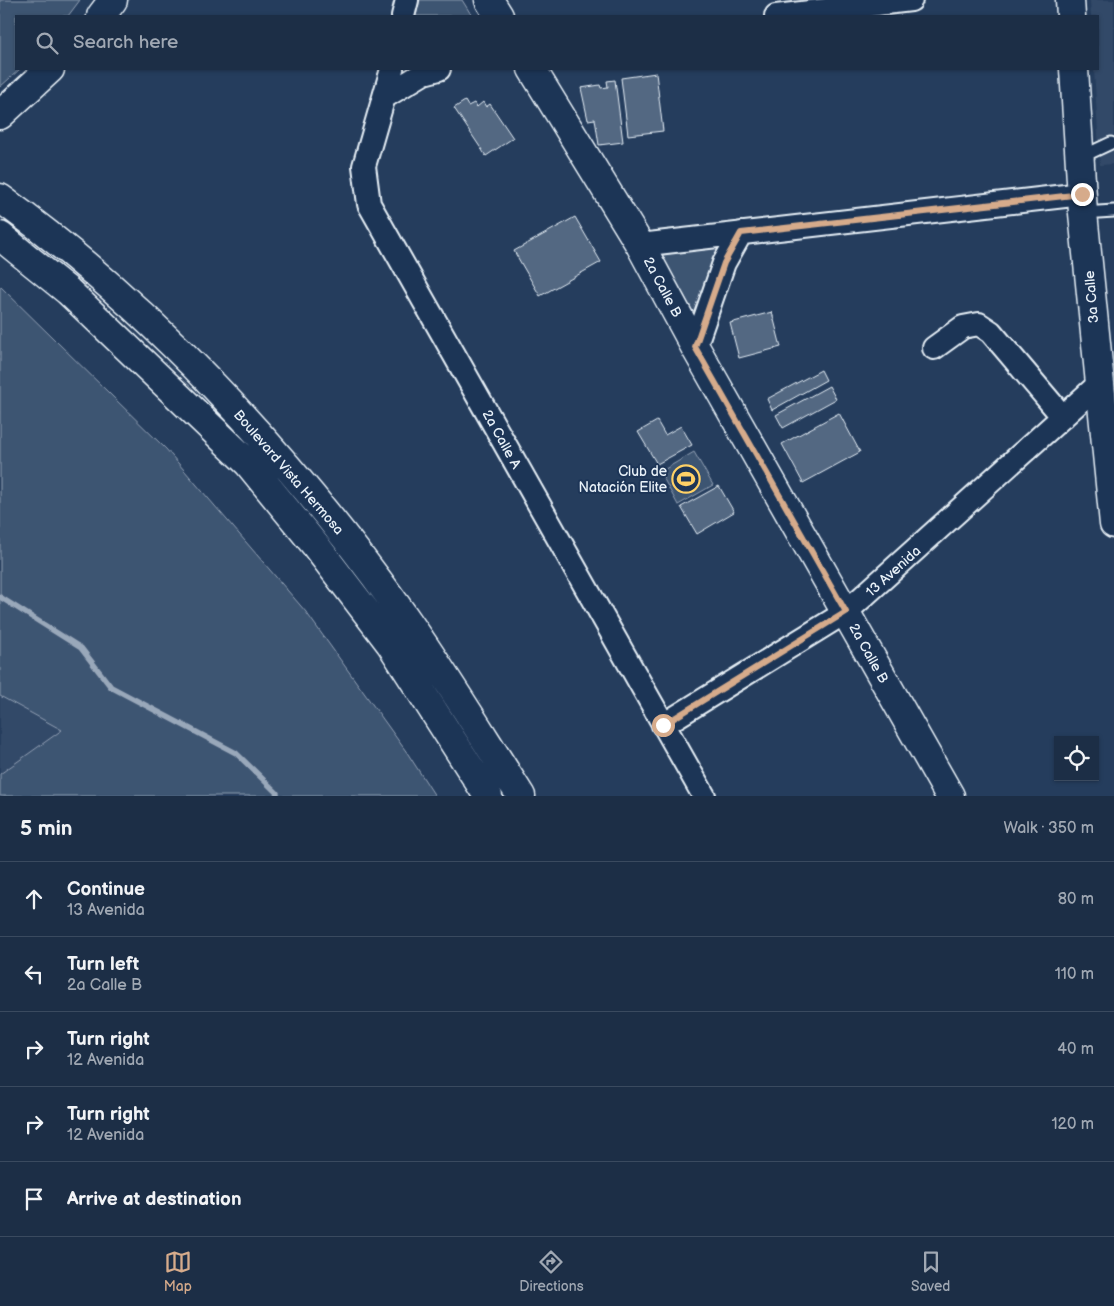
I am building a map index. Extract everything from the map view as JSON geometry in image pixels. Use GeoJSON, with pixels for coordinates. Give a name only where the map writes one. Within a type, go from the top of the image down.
{"type":"FeatureCollection","features":[{"type":"Feature","properties":{"kind":"main road"},"geometry":{"type":"LineString","coordinates":[[102,15],[113,0]]}},
{"type":"Feature","properties":{"kind":"main road"},"geometry":{"type":"LineString","coordinates":[[489,0],[498,15]]}},
{"type":"Feature","properties":{"kind":"main road"},"geometry":{"type":"LineString","coordinates":[[1070,0],[1071,15]]}},
{"type":"Feature","properties":{"kind":"main road"},"geometry":{"type":"LineString","coordinates":[[0,115],[49,70]]}},
{"type":"Feature","properties":{"kind":"main road","name":"2a Calle B"},"geometry":{"type":"LineString","coordinates":[[533,70],[640,245],[695,347],[950,796]]}},
{"type":"Feature","properties":{"kind":"main road","name":"3a Calle"},"geometry":{"type":"LineString","coordinates":[[1074,70],[1082,203],[1114,524]]}},
{"type":"Feature","properties":{"kind":"main road","name":"Boulevard Vista Hermosa"},"geometry":{"type":"LineString","coordinates":[[0,198],[82,264],[146,320],[250,424],[281,460],[400,610],[435,660],[521,796]]}},
{"type":"Feature","properties":{"kind":"main road","name":"Boulevard Vista Hermosa"},"geometry":{"type":"LineString","coordinates":[[0,236],[81,303],[248,463],[316,546],[390,643],[488,796]]}},
{"type":"Feature","properties":{"kind":"street"},"geometry":{"type":"LineString","coordinates":[[403,15],[406,0]]}},
{"type":"Feature","properties":{"kind":"street"},"geometry":{"type":"LineString","coordinates":[[784,15],[910,0]]}},
{"type":"Feature","properties":{"kind":"street","name":"2a Calle A"},"geometry":{"type":"LineString","coordinates":[[392,70],[386,96],[364,166],[369,204],[704,796]]}},
{"type":"Feature","properties":{"kind":"street"},"geometry":{"type":"LineString","coordinates":[[386,96],[424,73],[435,70]]}},
{"type":"Feature","properties":{"kind":"street"},"geometry":{"type":"LineString","coordinates":[[640,245],[741,233],[1082,203]]}},
{"type":"Feature","properties":{"kind":"street"},"geometry":{"type":"LineString","coordinates":[[695,347],[724,263],[741,233]]}},
{"type":"Feature","properties":{"kind":"street"},"geometry":{"type":"LineString","coordinates":[[934,348],[963,327],[978,324],[991,332],[1063,417]]}},
{"type":"Feature","properties":{"kind":"street","name":"13 Avenida"},"geometry":{"type":"LineString","coordinates":[[663,725],[846,612],[1099,384]]}},
{"type":"Feature","properties":{"kind":"lane"},"geometry":{"type":"LineString","coordinates":[[1079,158],[1111,143]]}},
{"type":"Feature","properties":{"kind":"lane"},"geometry":{"type":"LineString","coordinates":[[1082,203],[1114,211]]}},
{"type":"Feature","properties":{"kind":"shaded area"},"geometry":{"type":"Polygon","coordinates":[[[0,0],[80,0],[69,15],[15,15],[15,70],[19,70],[0,87],[0,0]]]}},
{"type":"Feature","properties":{"kind":"shaded area"},"geometry":{"type":"Polygon","coordinates":[[[420,0],[462,0],[471,15],[416,15],[420,0]]]}},
{"type":"Feature","properties":{"kind":"shaded area"},"geometry":{"type":"Polygon","coordinates":[[[1090,0],[1114,0],[1114,164],[1100,165],[1094,70],[1099,70],[1099,15],[1091,15],[1090,0]]]}},
{"type":"Feature","properties":{"kind":"shaded area"},"geometry":{"type":"Polygon","coordinates":[[[720,246],[694,313],[662,255],[720,246]]]}},
{"type":"Feature","properties":{"kind":"shaded area"},"geometry":{"type":"Polygon","coordinates":[[[0,286],[166,449],[306,612],[408,754],[435,796],[0,796],[0,774],[62,730],[0,696],[0,286]]]}},
{"type":"Feature","properties":{"kind":"shaded area","name":"Club de Natación Elite"},"geometry":{"type":"Polygon","coordinates":[[[694,452],[713,485],[678,505],[660,472],[694,452]]]}},
{"type":"Feature","properties":{"kind":"shaded area"},"geometry":{"type":"Polygon","coordinates":[[[0,696],[62,730],[0,774],[0,696]]]}},
{"type":"Feature","properties":{"kind":"building"},"geometry":{"type":"Polygon","coordinates":[[[656,73],[663,131],[628,135],[621,78],[656,73]]]}},
{"type":"Feature","properties":{"kind":"building"},"geometry":{"type":"Polygon","coordinates":[[[615,80],[623,142],[599,145],[595,119],[588,120],[581,88],[600,85],[601,88],[608,87],[607,81],[615,80]]]}},
{"type":"Feature","properties":{"kind":"building"},"geometry":{"type":"Polygon","coordinates":[[[465,101],[468,106],[474,103],[477,107],[483,102],[486,107],[490,104],[513,138],[486,156],[454,108],[465,101]]]}},
{"type":"Feature","properties":{"kind":"building"},"geometry":{"type":"Polygon","coordinates":[[[575,217],[601,262],[540,296],[514,251],[575,217]]]}},
{"type":"Feature","properties":{"kind":"building"},"geometry":{"type":"Polygon","coordinates":[[[772,312],[781,347],[739,358],[730,323],[772,312]]]}},
{"type":"Feature","properties":{"kind":"building"},"geometry":{"type":"Polygon","coordinates":[[[821,370],[826,380],[772,410],[767,399],[821,370]]]}},
{"type":"Feature","properties":{"kind":"building"},"geometry":{"type":"Polygon","coordinates":[[[829,386],[836,399],[783,428],[776,415],[829,386]]]}},
{"type":"Feature","properties":{"kind":"building"},"geometry":{"type":"Polygon","coordinates":[[[839,413],[860,452],[803,483],[782,444],[839,413]]]}},
{"type":"Feature","properties":{"kind":"building"},"geometry":{"type":"Polygon","coordinates":[[[657,421],[665,435],[681,426],[692,445],[657,464],[638,432],[657,421]]]}},
{"type":"Feature","properties":{"kind":"building"},"geometry":{"type":"Polygon","coordinates":[[[719,486],[734,512],[697,534],[681,507],[719,486]]]}},
{"type":"Feature","properties":{"kind":"waterway"},"geometry":{"type":"LineString","coordinates":[[0,597],[81,648],[111,687],[236,753],[277,793],[277,796]]}},
{"type":"Feature","properties":{"kind":"place","name":"Club de Natación Elite"},"geometry":{"type":"Point","coordinates":[686,479]}},
{"type":"Feature","properties":{"kind":"route"},"geometry":{"type":"LineString","coordinates":[[663,725],[846,612],[695,347],[706,309],[724,263],[741,233],[1082,194]]}}]}
